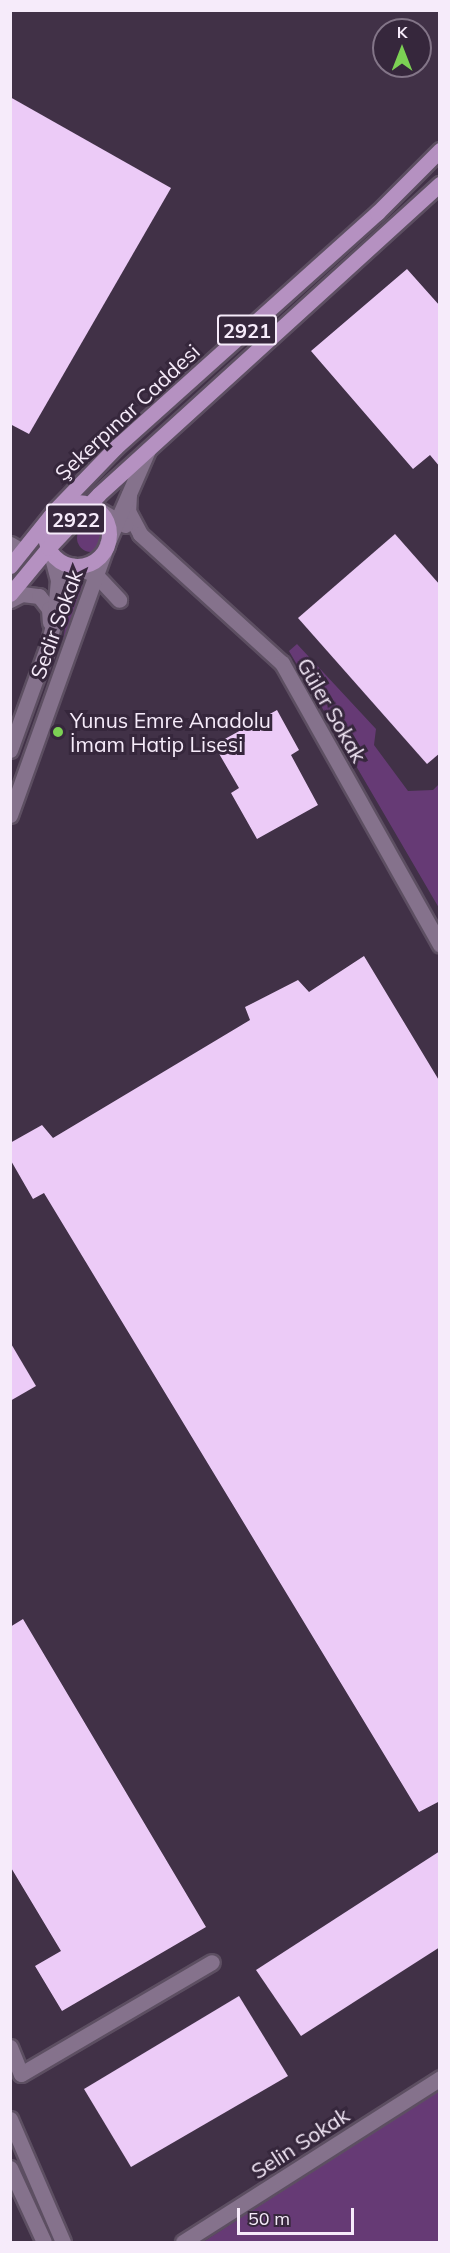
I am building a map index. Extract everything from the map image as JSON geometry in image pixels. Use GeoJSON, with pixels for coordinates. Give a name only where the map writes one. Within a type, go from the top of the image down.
{"type":"FeatureCollection","features":[{"type":"Feature","properties":{"kind":"main road","name":"Şekerpınar Caddesi"},"geometry":{"type":"LineString","coordinates":[[10,566],[16,547],[116,447],[376,213],[440,150]]}},
{"type":"Feature","properties":{"kind":"main road","name":"2922"},"geometry":{"type":"LineString","coordinates":[[10,594],[31,568],[57,558],[92,506],[148,450],[440,184]]}},
{"type":"Feature","properties":{"kind":"main road"},"geometry":{"type":"LineString","coordinates":[[69,503],[92,506],[107,523],[107,544],[97,559],[80,566],[57,558],[45,528],[54,511],[69,503]]}},
{"type":"Feature","properties":{"kind":"street","name":"Sedir Sokak"},"geometry":{"type":"LineString","coordinates":[[10,815],[107,544],[148,450]]}},
{"type":"Feature","properties":{"kind":"street"},"geometry":{"type":"LineString","coordinates":[[129,494],[128,512],[140,534]]}},
{"type":"Feature","properties":{"kind":"street"},"geometry":{"type":"LineString","coordinates":[[92,506],[140,534]]}},
{"type":"Feature","properties":{"kind":"street"},"geometry":{"type":"LineString","coordinates":[[107,544],[116,535],[126,532],[140,534]]}},
{"type":"Feature","properties":{"kind":"street","name":"Güler Sokak"},"geometry":{"type":"LineString","coordinates":[[140,534],[282,663],[440,945]]}},
{"type":"Feature","properties":{"kind":"street"},"geometry":{"type":"LineString","coordinates":[[10,750],[48,645],[58,580],[57,558],[96,575],[119,600]]}},
{"type":"Feature","properties":{"kind":"street"},"geometry":{"type":"LineString","coordinates":[[10,600],[22,594],[32,594],[45,601],[50,618],[48,645]]}},
{"type":"Feature","properties":{"kind":"street"},"geometry":{"type":"LineString","coordinates":[[10,2047],[21,2074],[212,1962]]}},
{"type":"Feature","properties":{"kind":"street","name":"Selin Sokak"},"geometry":{"type":"LineString","coordinates":[[183,2242],[440,2078]]}},
{"type":"Feature","properties":{"kind":"street"},"geometry":{"type":"LineString","coordinates":[[10,2119],[63,2242]]}},
{"type":"Feature","properties":{"kind":"street"},"geometry":{"type":"LineString","coordinates":[[10,2168],[16,2194],[44,2242]]}},
{"type":"Feature","properties":{"kind":"shaded area"},"geometry":{"type":"Polygon","coordinates":[[[91,524],[101,528],[105,538],[101,548],[91,552],[81,548],[77,538],[81,528],[91,524]]]}},
{"type":"Feature","properties":{"kind":"shaded area"},"geometry":{"type":"Polygon","coordinates":[[[76,579],[87,589],[65,645],[62,645],[74,580],[76,579]]]}},
{"type":"Feature","properties":{"kind":"shaded area"},"geometry":{"type":"Polygon","coordinates":[[[297,644],[376,729],[374,745],[408,791],[433,790],[439,784],[439,908],[289,651],[297,644]]]}},
{"type":"Feature","properties":{"kind":"shaded area"},"geometry":{"type":"Polygon","coordinates":[[[439,2090],[439,2242],[203,2242],[439,2090]]]}},
{"type":"Feature","properties":{"kind":"building"},"geometry":{"type":"Polygon","coordinates":[[[10,97],[171,188],[29,434],[10,424],[10,97]]]}},
{"type":"Feature","properties":{"kind":"building"},"geometry":{"type":"Polygon","coordinates":[[[407,269],[440,306],[440,467],[430,455],[413,469],[311,351],[407,269]]]}},
{"type":"Feature","properties":{"kind":"building"},"geometry":{"type":"Polygon","coordinates":[[[395,534],[440,585],[440,753],[427,764],[298,618],[395,534]]]}},
{"type":"Feature","properties":{"kind":"building"},"geometry":{"type":"Polygon","coordinates":[[[277,710],[299,750],[291,755],[318,805],[257,839],[231,793],[239,788],[214,745],[277,710]]]}},
{"type":"Feature","properties":{"kind":"building"},"geometry":{"type":"Polygon","coordinates":[[[364,956],[440,1082],[440,1801],[419,1812],[44,1193],[33,1199],[10,1159],[10,1143],[42,1125],[53,1138],[250,1020],[245,1007],[298,980],[309,992],[364,956]]]}},
{"type":"Feature","properties":{"kind":"building"},"geometry":{"type":"Polygon","coordinates":[[[10,1342],[36,1386],[10,1401],[10,1342]]]}},
{"type":"Feature","properties":{"kind":"building"},"geometry":{"type":"Polygon","coordinates":[[[23,1619],[206,1927],[62,2011],[35,1966],[61,1951],[10,1866],[10,1627],[23,1619]]]}},
{"type":"Feature","properties":{"kind":"building"},"geometry":{"type":"Polygon","coordinates":[[[440,1851],[440,1947],[301,2036],[256,1970],[440,1851]]]}},
{"type":"Feature","properties":{"kind":"building"},"geometry":{"type":"Polygon","coordinates":[[[239,1996],[288,2076],[131,2167],[84,2089],[239,1996]]]}},
{"type":"Feature","properties":{"kind":"place","name":"Yunus Emre Anadolu İmam Hatip Lisesi"},"geometry":{"type":"Point","coordinates":[58,732]}}]}
